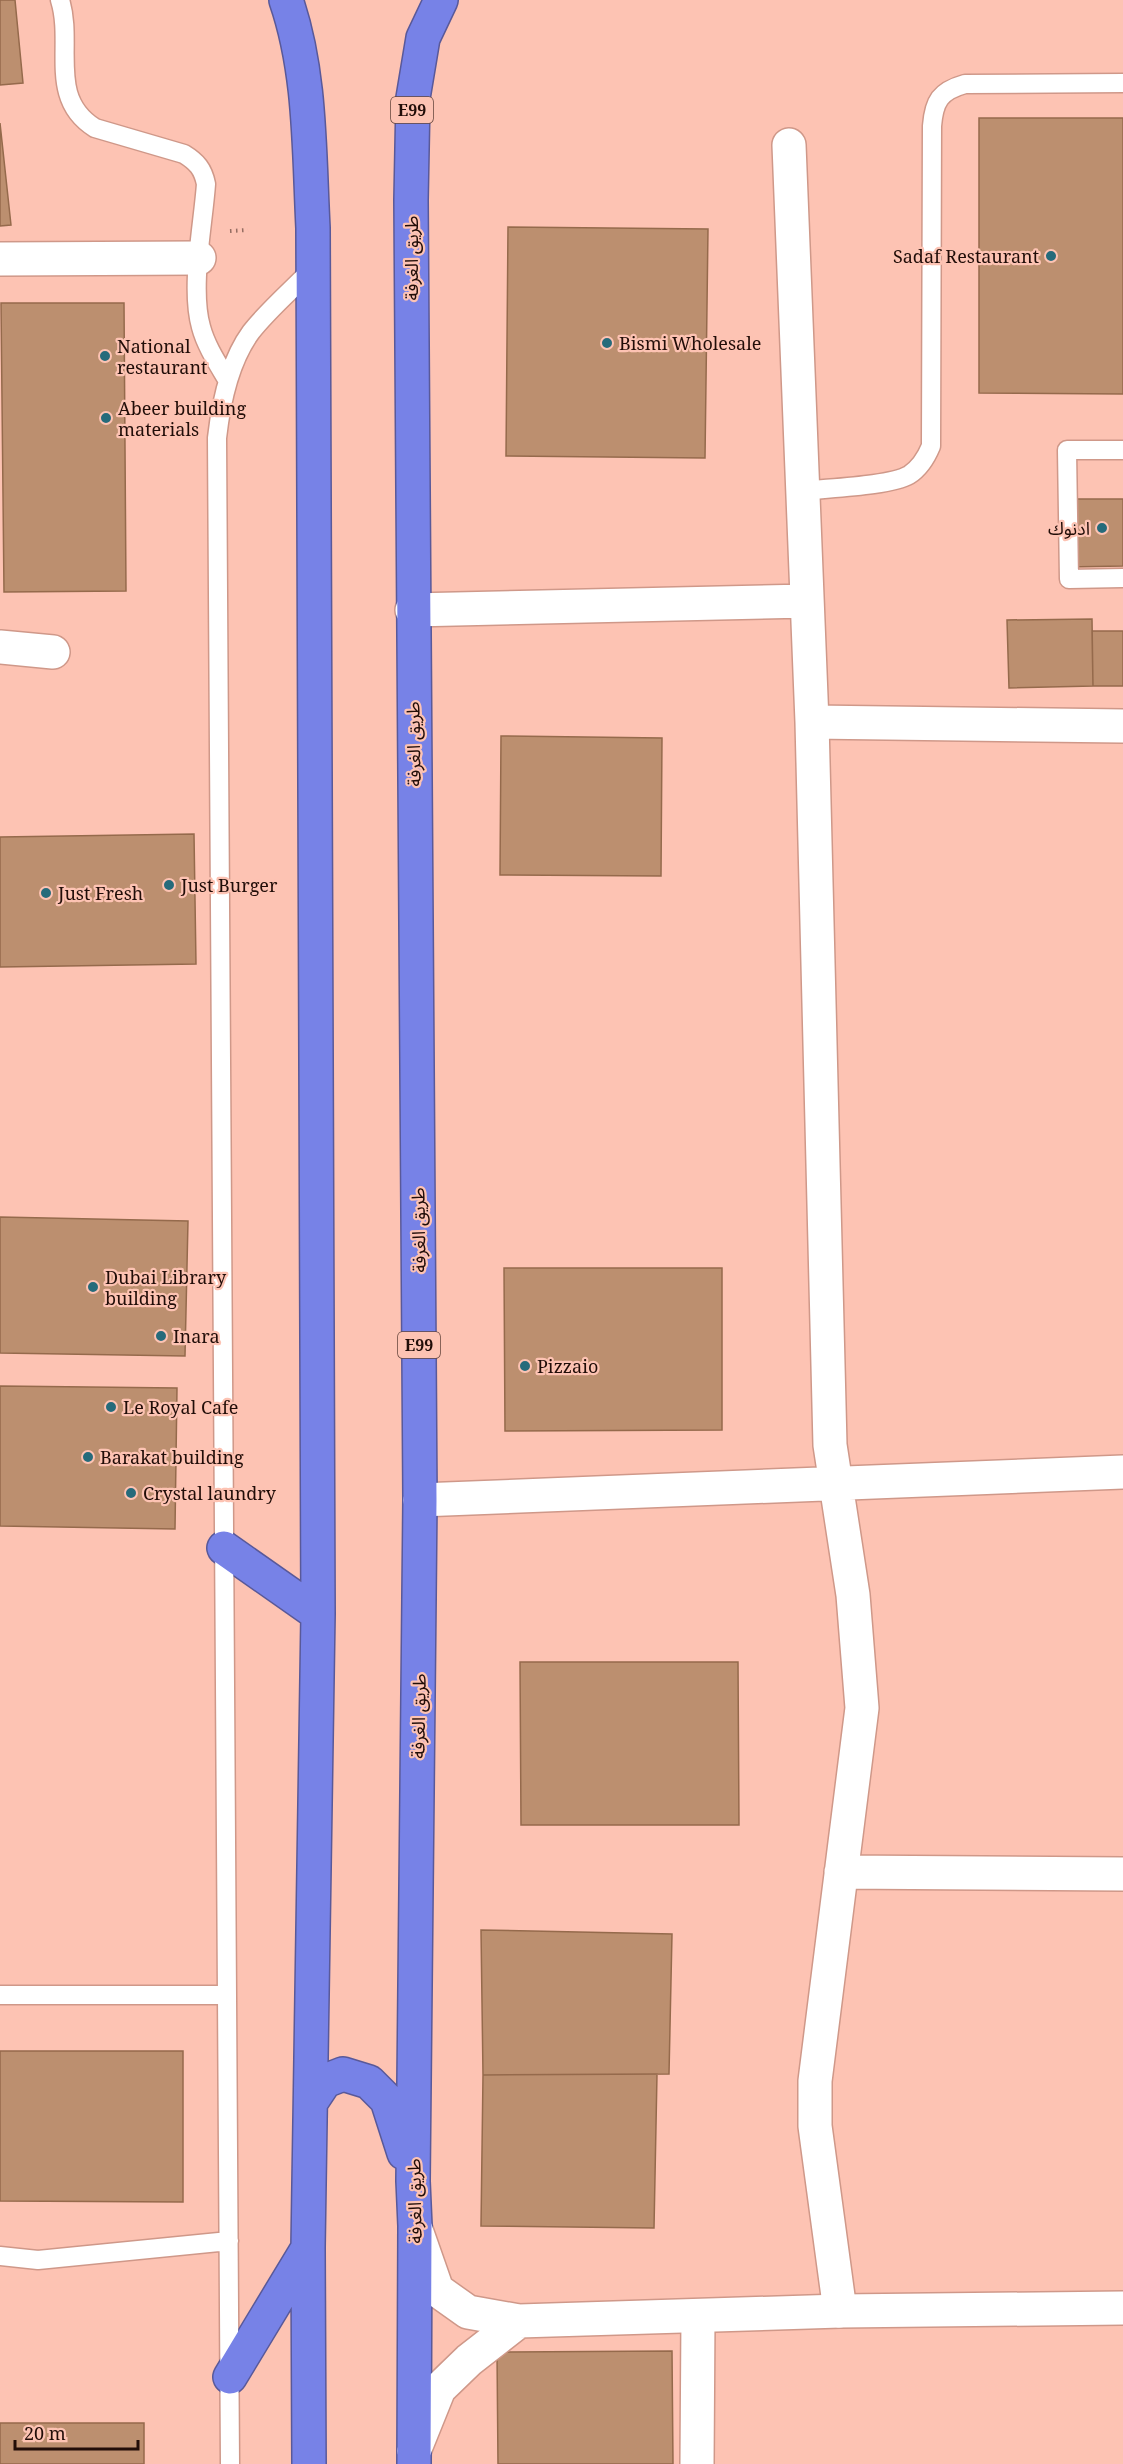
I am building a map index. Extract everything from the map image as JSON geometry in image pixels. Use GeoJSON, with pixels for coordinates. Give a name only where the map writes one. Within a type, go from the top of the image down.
{"type":"FeatureCollection","features":[{"type":"Feature","properties":{"kind":"highway"},"geometry":{"type":"LineString","coordinates":[[286,0],[294,23],[305,92],[313,268],[318,1614],[309,2248],[309,2464]]}},
{"type":"Feature","properties":{"kind":"highway","name":"طريق الغرفة"},"geometry":{"type":"LineString","coordinates":[[414,2458],[415,2226],[413,2181],[420,1500],[412,610],[411,200],[413,98],[423,38],[441,0]]}},
{"type":"Feature","properties":{"kind":"highway"},"geometry":{"type":"LineString","coordinates":[[224,1548],[318,1614]]}},
{"type":"Feature","properties":{"kind":"highway"},"geometry":{"type":"LineString","coordinates":[[311,2102],[325,2081],[343,2074],[369,2082],[387,2100],[413,2181]]}},
{"type":"Feature","properties":{"kind":"highway"},"geometry":{"type":"LineString","coordinates":[[230,2377],[309,2248]]}},
{"type":"Feature","properties":{"kind":"street"},"geometry":{"type":"LineString","coordinates":[[789,145],[812,722],[830,1445],[853,1594],[862,1708],[815,2081],[815,2126],[840,2311]]}},
{"type":"Feature","properties":{"kind":"street"},"geometry":{"type":"LineString","coordinates":[[0,259],[200,258]]}},
{"type":"Feature","properties":{"kind":"street"},"geometry":{"type":"LineString","coordinates":[[412,610],[807,601]]}},
{"type":"Feature","properties":{"kind":"street"},"geometry":{"type":"LineString","coordinates":[[0,647],[53,652]]}},
{"type":"Feature","properties":{"kind":"street"},"geometry":{"type":"LineString","coordinates":[[812,722],[1123,726]]}},
{"type":"Feature","properties":{"kind":"street"},"geometry":{"type":"LineString","coordinates":[[420,1500],[1123,1472]]}},
{"type":"Feature","properties":{"kind":"street"},"geometry":{"type":"LineString","coordinates":[[841,1872],[1123,1874]]}},
{"type":"Feature","properties":{"kind":"street"},"geometry":{"type":"LineString","coordinates":[[415,2226],[437,2290],[468,2312],[519,2321],[840,2311],[1123,2308]]}},
{"type":"Feature","properties":{"kind":"street"},"geometry":{"type":"LineString","coordinates":[[698,2317],[698,2464]]}},
{"type":"Feature","properties":{"kind":"street"},"geometry":{"type":"LineString","coordinates":[[414,2458],[439,2389],[469,2360],[519,2321]]}},
{"type":"Feature","properties":{"kind":"lane"},"geometry":{"type":"LineString","coordinates":[[60,0],[68,94],[73,109],[95,128],[184,154],[196,162],[204,172],[206,184],[196,296],[205,339],[228,381]]}},
{"type":"Feature","properties":{"kind":"lane"},"geometry":{"type":"LineString","coordinates":[[803,491],[896,481],[918,469],[931,446],[932,126],[933,111],[939,98],[951,88],[965,84],[1123,83]]}},
{"type":"Feature","properties":{"kind":"lane"},"geometry":{"type":"LineString","coordinates":[[230,2464],[217,438],[220,409],[228,381],[251,333],[313,268]]}},
{"type":"Feature","properties":{"kind":"lane"},"geometry":{"type":"LineString","coordinates":[[1123,450],[1067,450],[1070,579],[1123,578]]}},
{"type":"Feature","properties":{"kind":"lane"},"geometry":{"type":"LineString","coordinates":[[0,1995],[227,1995]]}},
{"type":"Feature","properties":{"kind":"lane"},"geometry":{"type":"LineString","coordinates":[[0,2256],[38,2260],[229,2241]]}},
{"type":"Feature","properties":{"kind":"building"},"geometry":{"type":"Polygon","coordinates":[[[0,0],[15,0],[23,83],[0,85],[0,0]]]}},
{"type":"Feature","properties":{"kind":"building","name":"Sadaf Restaurant"},"geometry":{"type":"Polygon","coordinates":[[[979,118],[1123,118],[1123,394],[979,393],[979,118]]]}},
{"type":"Feature","properties":{"kind":"building"},"geometry":{"type":"Polygon","coordinates":[[[0,123],[11,225],[0,226],[0,123]]]}},
{"type":"Feature","properties":{"kind":"building","name":"Bismi Wholesale"},"geometry":{"type":"Polygon","coordinates":[[[508,227],[708,229],[705,458],[506,456],[508,227]]]}},
{"type":"Feature","properties":{"kind":"building"},"geometry":{"type":"Polygon","coordinates":[[[1,303],[124,303],[126,591],[4,592],[1,303]]]}},
{"type":"Feature","properties":{"kind":"building"},"geometry":{"type":"Polygon","coordinates":[[[1065,499],[1123,499],[1123,566],[1066,567],[1065,499]]]}},
{"type":"Feature","properties":{"kind":"building"},"geometry":{"type":"Polygon","coordinates":[[[1092,619],[1093,686],[1009,688],[1007,620],[1092,619]]]}},
{"type":"Feature","properties":{"kind":"building"},"geometry":{"type":"Polygon","coordinates":[[[1092,631],[1123,631],[1123,686],[1093,686],[1092,631]]]}},
{"type":"Feature","properties":{"kind":"building"},"geometry":{"type":"Polygon","coordinates":[[[501,736],[662,738],[661,876],[500,875],[501,736]]]}},
{"type":"Feature","properties":{"kind":"building"},"geometry":{"type":"Polygon","coordinates":[[[194,834],[196,964],[0,967],[0,837],[194,834]]]}},
{"type":"Feature","properties":{"kind":"building","name":"Dubai Library building"},"geometry":{"type":"Polygon","coordinates":[[[0,1217],[188,1221],[185,1356],[0,1353],[0,1217]]]}},
{"type":"Feature","properties":{"kind":"building"},"geometry":{"type":"Polygon","coordinates":[[[504,1268],[722,1268],[722,1430],[505,1431],[504,1268]]]}},
{"type":"Feature","properties":{"kind":"building","name":"Barakat building"},"geometry":{"type":"Polygon","coordinates":[[[0,1386],[177,1388],[175,1529],[0,1526],[0,1386]]]}},
{"type":"Feature","properties":{"kind":"building"},"geometry":{"type":"Polygon","coordinates":[[[520,1662],[738,1662],[739,1825],[521,1825],[520,1662]]]}},
{"type":"Feature","properties":{"kind":"building"},"geometry":{"type":"Polygon","coordinates":[[[481,1930],[672,1934],[669,2074],[483,2075],[481,1930]]]}},
{"type":"Feature","properties":{"kind":"building"},"geometry":{"type":"Polygon","coordinates":[[[0,2051],[183,2051],[183,2202],[0,2201],[0,2051]]]}},
{"type":"Feature","properties":{"kind":"building"},"geometry":{"type":"Polygon","coordinates":[[[657,2074],[654,2228],[481,2226],[483,2075],[657,2074]]]}},
{"type":"Feature","properties":{"kind":"building"},"geometry":{"type":"Polygon","coordinates":[[[672,2351],[673,2464],[498,2464],[497,2352],[672,2351]]]}},
{"type":"Feature","properties":{"kind":"building"},"geometry":{"type":"Polygon","coordinates":[[[0,2423],[144,2423],[144,2464],[0,2464],[0,2423]]]}},
{"type":"Feature","properties":{"kind":"place","name":"Sadaf Restaurant"},"geometry":{"type":"Point","coordinates":[1051,256]}},
{"type":"Feature","properties":{"kind":"place","name":"Bismi Wholesale"},"geometry":{"type":"Point","coordinates":[607,343]}},
{"type":"Feature","properties":{"kind":"place","name":"National restaurant"},"geometry":{"type":"Point","coordinates":[105,356]}},
{"type":"Feature","properties":{"kind":"place","name":"Abeer building materials"},"geometry":{"type":"Point","coordinates":[106,418]}},
{"type":"Feature","properties":{"kind":"place","name":"ادنوك"},"geometry":{"type":"Point","coordinates":[1102,528]}},
{"type":"Feature","properties":{"kind":"place","name":"Just Burger"},"geometry":{"type":"Point","coordinates":[169,885]}},
{"type":"Feature","properties":{"kind":"place","name":"Just Fresh"},"geometry":{"type":"Point","coordinates":[46,893]}},
{"type":"Feature","properties":{"kind":"place","name":"Dubai Library building"},"geometry":{"type":"Point","coordinates":[93,1287]}},
{"type":"Feature","properties":{"kind":"place","name":"Inara"},"geometry":{"type":"Point","coordinates":[161,1336]}},
{"type":"Feature","properties":{"kind":"place","name":"Pizzaio"},"geometry":{"type":"Point","coordinates":[525,1366]}},
{"type":"Feature","properties":{"kind":"place","name":"Le Royal Cafe"},"geometry":{"type":"Point","coordinates":[111,1407]}},
{"type":"Feature","properties":{"kind":"place","name":"Barakat building"},"geometry":{"type":"Point","coordinates":[88,1457]}},
{"type":"Feature","properties":{"kind":"place","name":"Crystal laundry"},"geometry":{"type":"Point","coordinates":[131,1493]}}]}
